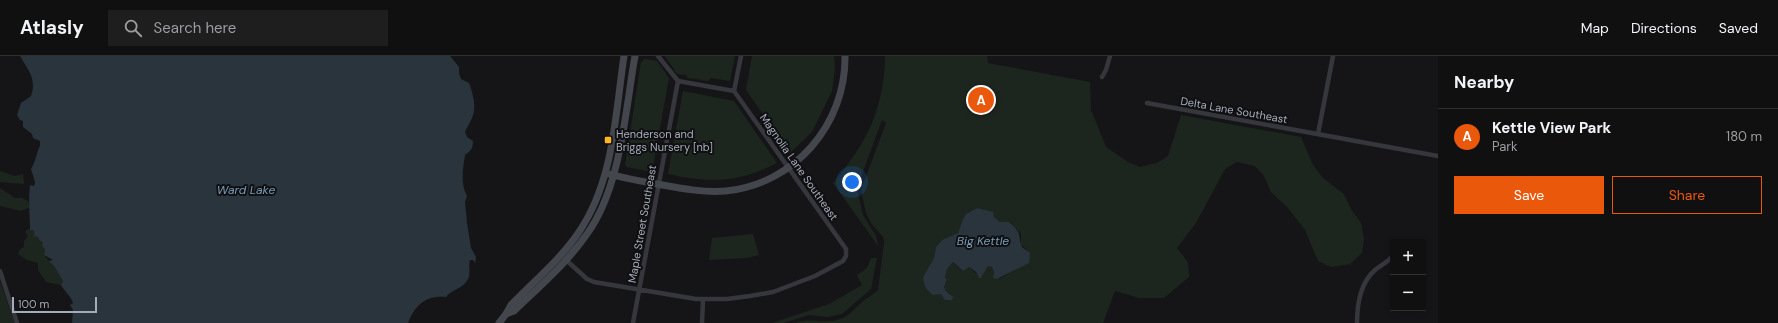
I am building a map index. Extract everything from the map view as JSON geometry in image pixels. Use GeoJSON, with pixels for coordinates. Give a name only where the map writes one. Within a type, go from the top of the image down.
{"type":"FeatureCollection","features":[{"type":"Feature","properties":{"kind":"main road"},"geometry":{"type":"LineString","coordinates":[[499,323],[511,305],[561,255],[579,232],[591,211],[606,173],[624,56]]}},
{"type":"Feature","properties":{"kind":"main road"},"geometry":{"type":"LineString","coordinates":[[506,314],[514,311],[567,260],[587,234],[599,212],[615,176],[635,56]]}},
{"type":"Feature","properties":{"kind":"main road"},"geometry":{"type":"LineString","coordinates":[[606,173],[692,190],[726,191],[746,188],[764,181],[788,168],[814,144],[830,121],[842,88],[845,56]]}},
{"type":"Feature","properties":{"kind":"street"},"geometry":{"type":"LineString","coordinates":[[658,56],[678,81],[734,91],[741,56]]}},
{"type":"Feature","properties":{"kind":"street"},"geometry":{"type":"LineString","coordinates":[[1102,77],[1110,56]]}},
{"type":"Feature","properties":{"kind":"street"},"geometry":{"type":"LineString","coordinates":[[1318,134],[1333,56]]}},
{"type":"Feature","properties":{"kind":"street","name":"Maple Street Southeast"},"geometry":{"type":"LineString","coordinates":[[633,323],[678,81]]}},
{"type":"Feature","properties":{"kind":"street","name":"Magnolia Lane Southeast"},"geometry":{"type":"LineString","coordinates":[[703,300],[727,299],[773,292],[815,276],[843,261],[846,256],[846,249],[734,91]]}},
{"type":"Feature","properties":{"kind":"street","name":"Delta Lane Southeast"},"geometry":{"type":"LineString","coordinates":[[1147,103],[1438,156]]}},
{"type":"Feature","properties":{"kind":"street"},"geometry":{"type":"LineString","coordinates":[[561,255],[587,279],[594,282],[703,300],[702,323]]}},
{"type":"Feature","properties":{"kind":"street"},"geometry":{"type":"LineString","coordinates":[[1357,323],[1362,289],[1375,270],[1390,258]]}},
{"type":"Feature","properties":{"kind":"street"},"geometry":{"type":"LineString","coordinates":[[0,271],[17,323]]}},
{"type":"Feature","properties":{"kind":"shaded area"},"geometry":{"type":"Polygon","coordinates":[[[665,56],[735,56],[730,81],[711,78],[708,81],[688,78],[686,75],[677,74],[665,56]]]}},
{"type":"Feature","properties":{"kind":"shaded area"},"geometry":{"type":"Polygon","coordinates":[[[752,56],[834,56],[835,68],[832,91],[812,132],[790,153],[746,90],[752,56]]]}},
{"type":"Feature","properties":{"kind":"shaded area"},"geometry":{"type":"Polygon","coordinates":[[[885,56],[987,56],[988,63],[1090,82],[1091,110],[1106,147],[1128,162],[1140,167],[1157,163],[1168,156],[1181,115],[1301,137],[1312,163],[1323,178],[1344,194],[1351,209],[1361,223],[1364,239],[1362,253],[1350,264],[1331,267],[1318,261],[1305,230],[1288,208],[1271,192],[1264,176],[1255,166],[1237,162],[1225,169],[1196,223],[1177,248],[1188,262],[1189,277],[1164,298],[1139,298],[1115,291],[1103,323],[795,323],[808,320],[835,321],[848,315],[878,290],[884,243],[883,237],[871,223],[866,213],[861,190],[886,123],[882,120],[857,188],[863,215],[876,236],[878,246],[833,183],[855,154],[864,139],[877,109],[884,75],[885,56]],[[977,208],[966,214],[958,233],[942,240],[936,247],[934,258],[923,277],[933,295],[941,293],[944,297],[951,294],[946,291],[944,287],[947,281],[945,278],[947,269],[953,262],[962,271],[969,267],[981,278],[988,266],[992,267],[994,272],[993,277],[999,279],[1017,269],[1027,250],[1021,244],[1021,234],[1010,222],[1000,222],[994,217],[994,215],[977,208]]]}},
{"type":"Feature","properties":{"kind":"shaded area"},"geometry":{"type":"Polygon","coordinates":[[[645,59],[657,61],[669,78],[652,172],[627,167],[625,165],[641,62],[645,59]]]}},
{"type":"Feature","properties":{"kind":"shaded area"},"geometry":{"type":"Polygon","coordinates":[[[683,91],[734,101],[777,163],[763,170],[737,178],[710,180],[668,174],[683,91]]]}},
{"type":"Feature","properties":{"kind":"shaded area"},"geometry":{"type":"Polygon","coordinates":[[[0,171],[15,176],[23,174],[24,184],[0,182],[0,171]]]}},
{"type":"Feature","properties":{"kind":"shaded area"},"geometry":{"type":"Polygon","coordinates":[[[0,188],[15,198],[22,198],[28,201],[30,207],[21,211],[0,206],[0,188]]]}},
{"type":"Feature","properties":{"kind":"shaded area"},"geometry":{"type":"Polygon","coordinates":[[[28,229],[33,230],[40,241],[43,242],[45,249],[44,255],[54,266],[63,281],[61,285],[46,282],[38,270],[38,263],[27,260],[18,254],[20,249],[24,247],[24,241],[28,236],[25,232],[28,229]]]}},
{"type":"Feature","properties":{"kind":"shaded area"},"geometry":{"type":"Polygon","coordinates":[[[753,234],[759,255],[747,258],[709,260],[712,238],[753,234]]]}},
{"type":"Feature","properties":{"kind":"shaded area"},"geometry":{"type":"Polygon","coordinates":[[[871,258],[877,258],[871,289],[842,314],[827,317],[809,315],[783,323],[772,323],[829,304],[862,285],[857,275],[867,268],[871,258]]]}},
{"type":"Feature","properties":{"kind":"shaded area"},"geometry":{"type":"Polygon","coordinates":[[[0,281],[14,322],[14,323],[0,323],[0,281]]]}},
{"type":"Feature","properties":{"kind":"water","name":"Ward Lake"},"geometry":{"type":"Polygon","coordinates":[[[20,56],[450,56],[459,67],[461,79],[469,83],[474,105],[471,120],[465,132],[467,137],[473,141],[473,146],[465,155],[463,165],[463,186],[467,196],[465,202],[467,223],[471,248],[476,257],[475,263],[473,260],[470,260],[468,279],[463,285],[448,294],[446,297],[433,298],[422,302],[414,311],[408,323],[72,323],[73,310],[70,305],[73,303],[72,300],[61,285],[63,281],[54,266],[49,261],[53,260],[44,255],[45,249],[42,246],[43,242],[40,241],[37,236],[33,237],[35,234],[33,230],[30,230],[30,185],[34,186],[35,182],[31,169],[40,146],[40,141],[33,138],[32,134],[23,127],[23,121],[20,120],[17,115],[21,103],[31,96],[33,90],[31,75],[20,56]]]}},
{"type":"Feature","properties":{"kind":"water","name":"Big Kettle"},"geometry":{"type":"Polygon","coordinates":[[[977,208],[993,212],[994,217],[1000,222],[1009,222],[1013,226],[1018,232],[1022,247],[1030,253],[1029,263],[997,279],[993,278],[994,272],[992,267],[988,266],[981,278],[979,278],[976,272],[969,267],[963,271],[953,262],[947,269],[945,278],[947,280],[944,287],[953,297],[952,300],[945,300],[941,294],[933,295],[926,287],[923,277],[934,258],[936,247],[942,240],[958,233],[966,214],[977,208]]]}},
{"type":"Feature","properties":{"kind":"place","name":"Kettle View Park"},"geometry":{"type":"Point","coordinates":[981,100]}},
{"type":"Feature","properties":{"kind":"place","name":"Henderson and Briggs Nursery [nb]"},"geometry":{"type":"Point","coordinates":[608,140]}}]}
